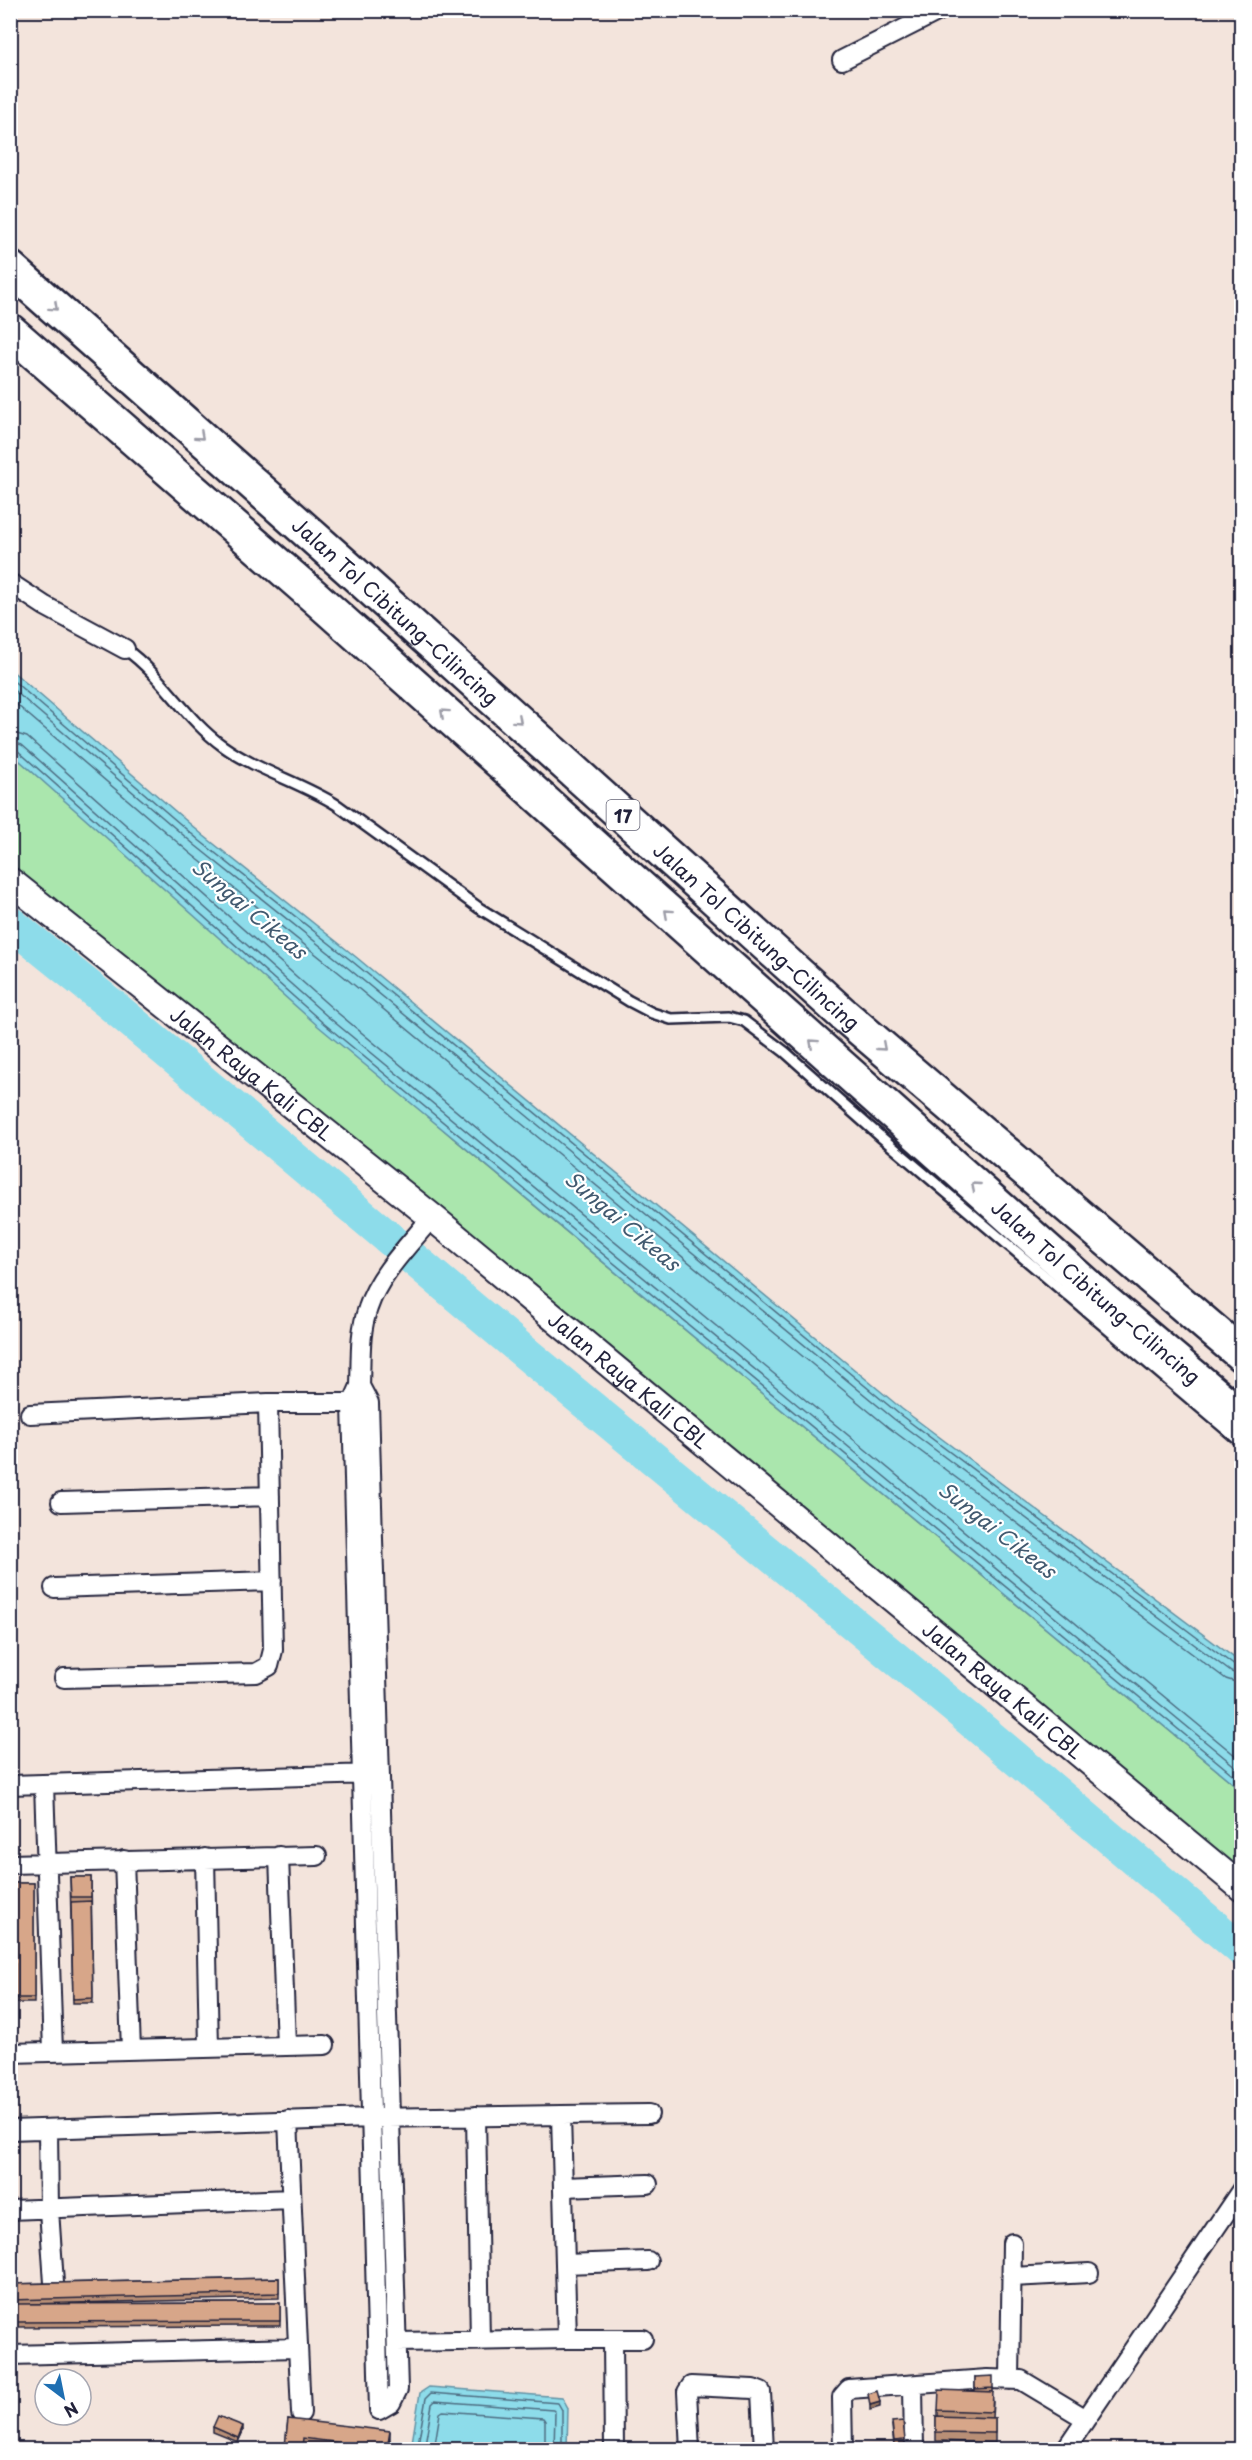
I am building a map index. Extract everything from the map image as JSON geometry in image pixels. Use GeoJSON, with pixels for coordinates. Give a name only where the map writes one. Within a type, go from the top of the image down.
{"type":"FeatureCollection","features":[{"type":"Feature","properties":{"kind":"highway","name":"Jalan Tol Cibitung–Cilincing"},"geometry":{"type":"LineString","coordinates":[[10,268],[356,575],[844,1015],[1242,1355]]}},
{"type":"Feature","properties":{"kind":"highway","name":"Jalan Tol Cibitung–Cilincing"},"geometry":{"type":"LineString","coordinates":[[10,331],[325,606],[1102,1299],[1242,1417]]}},
{"type":"Feature","properties":{"kind":"main road","name":"Jalan Raya Kali CBL"},"geometry":{"type":"LineString","coordinates":[[10,880],[432,1217],[1242,1888]]}},
{"type":"Feature","properties":{"kind":"street"},"geometry":{"type":"LineString","coordinates":[[842,60],[941,10]]}},
{"type":"Feature","properties":{"kind":"street"},"geometry":{"type":"LineString","coordinates":[[10,583],[45,606],[125,649]]}},
{"type":"Feature","properties":{"kind":"street"},"geometry":{"type":"LineString","coordinates":[[371,1774],[390,2117],[398,2389],[391,2403],[379,2410],[371,2118],[371,1774],[360,1386],[362,1339],[368,1307],[386,1275],[432,1217]]}},
{"type":"Feature","properties":{"kind":"street"},"geometry":{"type":"LineString","coordinates":[[30,1414],[268,1403],[361,1403]]}},
{"type":"Feature","properties":{"kind":"street"},"geometry":{"type":"LineString","coordinates":[[64,1678],[256,1673],[264,1671],[269,1666],[273,1650],[268,1403]]}},
{"type":"Feature","properties":{"kind":"street"},"geometry":{"type":"LineString","coordinates":[[61,1502],[270,1496]]}},
{"type":"Feature","properties":{"kind":"street"},"geometry":{"type":"LineString","coordinates":[[54,1588],[272,1581]]}},
{"type":"Feature","properties":{"kind":"street"},"geometry":{"type":"LineString","coordinates":[[10,1785],[371,1774]]}},
{"type":"Feature","properties":{"kind":"street"},"geometry":{"type":"LineString","coordinates":[[44,1784],[54,2052]]}},
{"type":"Feature","properties":{"kind":"street"},"geometry":{"type":"LineString","coordinates":[[279,1856],[286,2046]]}},
{"type":"Feature","properties":{"kind":"street"},"geometry":{"type":"LineString","coordinates":[[10,1864],[317,1856]]}},
{"type":"Feature","properties":{"kind":"street"},"geometry":{"type":"LineString","coordinates":[[205,1858],[209,2048]]}},
{"type":"Feature","properties":{"kind":"street"},"geometry":{"type":"LineString","coordinates":[[124,1860],[132,2050]]}},
{"type":"Feature","properties":{"kind":"street"},"geometry":{"type":"LineString","coordinates":[[10,2053],[325,2045]]}},
{"type":"Feature","properties":{"kind":"street"},"geometry":{"type":"LineString","coordinates":[[10,2130],[390,2117],[649,2114]]}},
{"type":"Feature","properties":{"kind":"street"},"geometry":{"type":"LineString","coordinates":[[561,2115],[567,2339]]}},
{"type":"Feature","properties":{"kind":"street"},"geometry":{"type":"LineString","coordinates":[[476,2116],[480,2341]]}},
{"type":"Feature","properties":{"kind":"street"},"geometry":{"type":"LineString","coordinates":[[288,2120],[291,2199],[288,2279],[297,2348],[301,2413]]}},
{"type":"Feature","properties":{"kind":"street"},"geometry":{"type":"LineString","coordinates":[[48,2128],[48,2210],[54,2283]]}},
{"type":"Feature","properties":{"kind":"street"},"geometry":{"type":"LineString","coordinates":[[563,2187],[648,2184]]}},
{"type":"Feature","properties":{"kind":"street"},"geometry":{"type":"LineString","coordinates":[[1065,2450],[1242,2189]]}},
{"type":"Feature","properties":{"kind":"street"},"geometry":{"type":"LineString","coordinates":[[10,2210],[291,2199]]}},
{"type":"Feature","properties":{"kind":"street"},"geometry":{"type":"LineString","coordinates":[[1010,2380],[1012,2243]]}},
{"type":"Feature","properties":{"kind":"street"},"geometry":{"type":"LineString","coordinates":[[565,2264],[648,2261]]}},
{"type":"Feature","properties":{"kind":"street"},"geometry":{"type":"LineString","coordinates":[[1012,2277],[1089,2273]]}},
{"type":"Feature","properties":{"kind":"street"},"geometry":{"type":"LineString","coordinates":[[32,2284],[77,2283]]}},
{"type":"Feature","properties":{"kind":"street"},"geometry":{"type":"LineString","coordinates":[[613,2339],[614,2450]]}},
{"type":"Feature","properties":{"kind":"street"},"geometry":{"type":"LineString","coordinates":[[397,2342],[643,2339]]}},
{"type":"Feature","properties":{"kind":"street"},"geometry":{"type":"LineString","coordinates":[[10,2355],[297,2348]]}},
{"type":"Feature","properties":{"kind":"street"},"geometry":{"type":"LineString","coordinates":[[843,2450],[842,2397],[849,2390],[1021,2380],[1086,2419]]}},
{"type":"Feature","properties":{"kind":"street"},"geometry":{"type":"LineString","coordinates":[[914,2385],[914,2450]]}},
{"type":"Feature","properties":{"kind":"street"},"geometry":{"type":"LineString","coordinates":[[690,2450],[687,2392],[691,2386],[761,2392],[764,2450]]}},
{"type":"Feature","properties":{"kind":"lane"},"geometry":{"type":"LineString","coordinates":[[125,649],[140,660],[179,704],[222,745],[258,768],[294,782],[327,799],[478,908],[573,968],[637,1005],[671,1019],[729,1017],[744,1021],[784,1052],[915,1167],[1242,1443]]}},
{"type":"Feature","properties":{"kind":"green space"},"geometry":{"type":"Polygon","coordinates":[[[10,752],[453,1138],[1241,1790],[1241,1888],[11,879],[10,752]]]}},
{"type":"Feature","properties":{"kind":"water","name":"Sungai Cikeas"},"geometry":{"type":"Polygon","coordinates":[[[11,670],[204,836],[356,957],[902,1409],[1241,1663],[1241,1790],[318,1026],[11,753],[11,670]]]}},
{"type":"Feature","properties":{"kind":"water"},"geometry":{"type":"Polygon","coordinates":[[[429,2387],[562,2397],[568,2408],[567,2449],[411,2449],[420,2393],[429,2387]]]}},
{"type":"Feature","properties":{"kind":"building"},"geometry":{"type":"Polygon","coordinates":[[[70,1877],[91,1877],[91,1897],[71,1897],[70,1877]]]}},
{"type":"Feature","properties":{"kind":"building"},"geometry":{"type":"Polygon","coordinates":[[[15,1883],[34,1883],[34,1998],[15,1998],[15,1883]]]}},
{"type":"Feature","properties":{"kind":"building"},"geometry":{"type":"Polygon","coordinates":[[[91,1901],[93,1998],[73,1999],[71,1902],[91,1901]]]}},
{"type":"Feature","properties":{"kind":"building"},"geometry":{"type":"Polygon","coordinates":[[[10,1975],[12,1999],[10,1999],[10,1975]]]}},
{"type":"Feature","properties":{"kind":"building"},"geometry":{"type":"Polygon","coordinates":[[[279,2278],[279,2293],[10,2300],[10,2284],[279,2278]]]}},
{"type":"Feature","properties":{"kind":"building"},"geometry":{"type":"Polygon","coordinates":[[[280,2303],[280,2321],[10,2322],[10,2304],[280,2303]]]}},
{"type":"Feature","properties":{"kind":"building"},"geometry":{"type":"Polygon","coordinates":[[[993,2376],[993,2388],[975,2389],[975,2377],[993,2376]]]}},
{"type":"Feature","properties":{"kind":"building"},"geometry":{"type":"Polygon","coordinates":[[[939,2390],[993,2392],[992,2412],[938,2410],[939,2390]]]}},
{"type":"Feature","properties":{"kind":"building"},"geometry":{"type":"Polygon","coordinates":[[[877,2391],[880,2402],[870,2405],[868,2394],[877,2391]]]}},
{"type":"Feature","properties":{"kind":"building"},"geometry":{"type":"Polygon","coordinates":[[[218,2416],[243,2426],[238,2438],[213,2427],[218,2416]]]}},
{"type":"Feature","properties":{"kind":"building"},"geometry":{"type":"Polygon","coordinates":[[[936,2416],[995,2418],[995,2433],[936,2432],[936,2416]]]}},
{"type":"Feature","properties":{"kind":"building"},"geometry":{"type":"Polygon","coordinates":[[[288,2419],[390,2431],[387,2449],[303,2438],[302,2448],[285,2446],[288,2419]]]}},
{"type":"Feature","properties":{"kind":"building"},"geometry":{"type":"Polygon","coordinates":[[[903,2421],[905,2440],[894,2441],[892,2422],[903,2421]]]}},
{"type":"Feature","properties":{"kind":"waterway"},"geometry":{"type":"LineString","coordinates":[[10,923],[975,1724],[1242,1950]]}}]}
